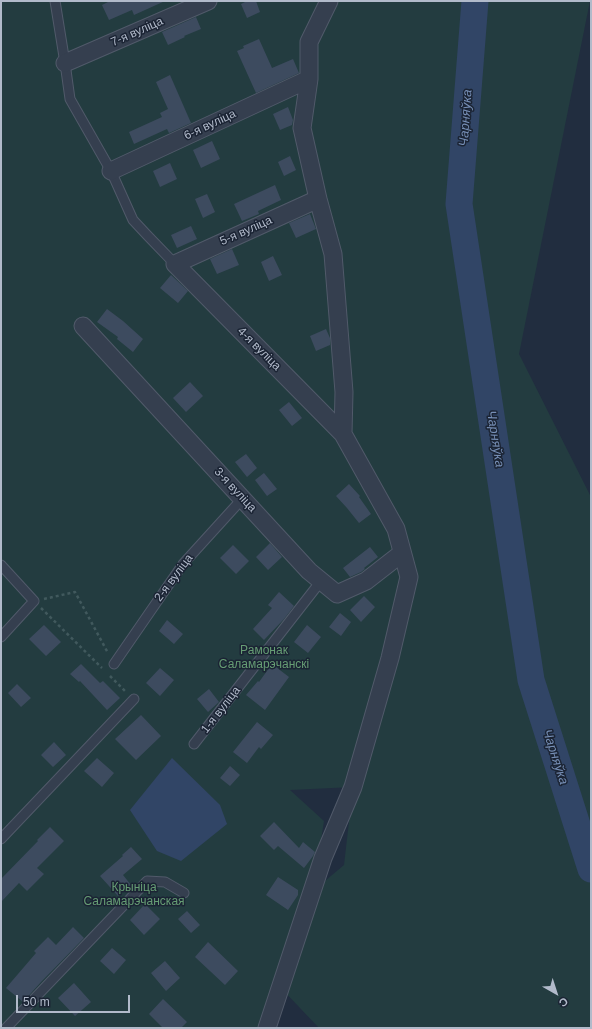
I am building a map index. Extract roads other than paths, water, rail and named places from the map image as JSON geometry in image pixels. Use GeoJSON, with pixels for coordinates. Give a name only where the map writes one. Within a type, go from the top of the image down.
{"type":"FeatureCollection","features":[{"type":"Feature","properties":{"kind":"street","name":"7-я вуліца"},"geometry":{"type":"LineString","coordinates":[[65,63],[208,1]]}},
{"type":"Feature","properties":{"kind":"street"},"geometry":{"type":"LineString","coordinates":[[267,1028],[323,858],[353,787],[390,658],[409,577],[396,530],[343,434],[344,392],[332,254],[302,128],[309,79],[309,42],[329,1]]}},
{"type":"Feature","properties":{"kind":"street","name":"6-я вуліца"},"geometry":{"type":"LineString","coordinates":[[111,171],[309,79]]}},
{"type":"Feature","properties":{"kind":"street","name":"5-я вуліца"},"geometry":{"type":"LineString","coordinates":[[175,264],[318,199]]}},
{"type":"Feature","properties":{"kind":"street","name":"4-я вуліца"},"geometry":{"type":"LineString","coordinates":[[175,264],[343,434]]}},
{"type":"Feature","properties":{"kind":"street","name":"3-я вуліца"},"geometry":{"type":"LineString","coordinates":[[83,326],[310,571],[337,594],[366,581],[402,553]]}},
{"type":"Feature","properties":{"kind":"lane"},"geometry":{"type":"LineString","coordinates":[[55,1],[70,98],[111,171],[133,220],[175,264]]}},
{"type":"Feature","properties":{"kind":"lane","name":"2-я вуліца"},"geometry":{"type":"LineString","coordinates":[[114,664],[183,564],[243,498]]}},
{"type":"Feature","properties":{"kind":"lane"},"geometry":{"type":"LineString","coordinates":[[1,565],[34,601],[1,637]]}},
{"type":"Feature","properties":{"kind":"lane","name":"1-я вуліца"},"geometry":{"type":"LineString","coordinates":[[194,744],[321,581]]}},
{"type":"Feature","properties":{"kind":"lane"},"geometry":{"type":"LineString","coordinates":[[1,838],[134,699]]}},
{"type":"Feature","properties":{"kind":"lane"},"geometry":{"type":"LineString","coordinates":[[6,1028],[146,881],[164,882],[184,893]]}},
{"type":"Feature","properties":{"kind":"water"},"geometry":{"type":"Polygon","coordinates":[[[172,758],[220,805],[227,824],[181,861],[157,851],[130,810],[172,758]]]}},
{"type":"Feature","properties":{"kind":"waterway","name":"Чарняўка"},"geometry":{"type":"LineString","coordinates":[[475,1],[459,204],[531,680],[591,869]]}},
{"type":"Feature","properties":{"kind":"park label","name":"Рамонак Саламарэчанскі"},"geometry":{"type":"Point","coordinates":[264,658]}},
{"type":"Feature","properties":{"kind":"park label","name":"Крыніца Саламарэчанская"},"geometry":{"type":"Point","coordinates":[134,895]}}]}
